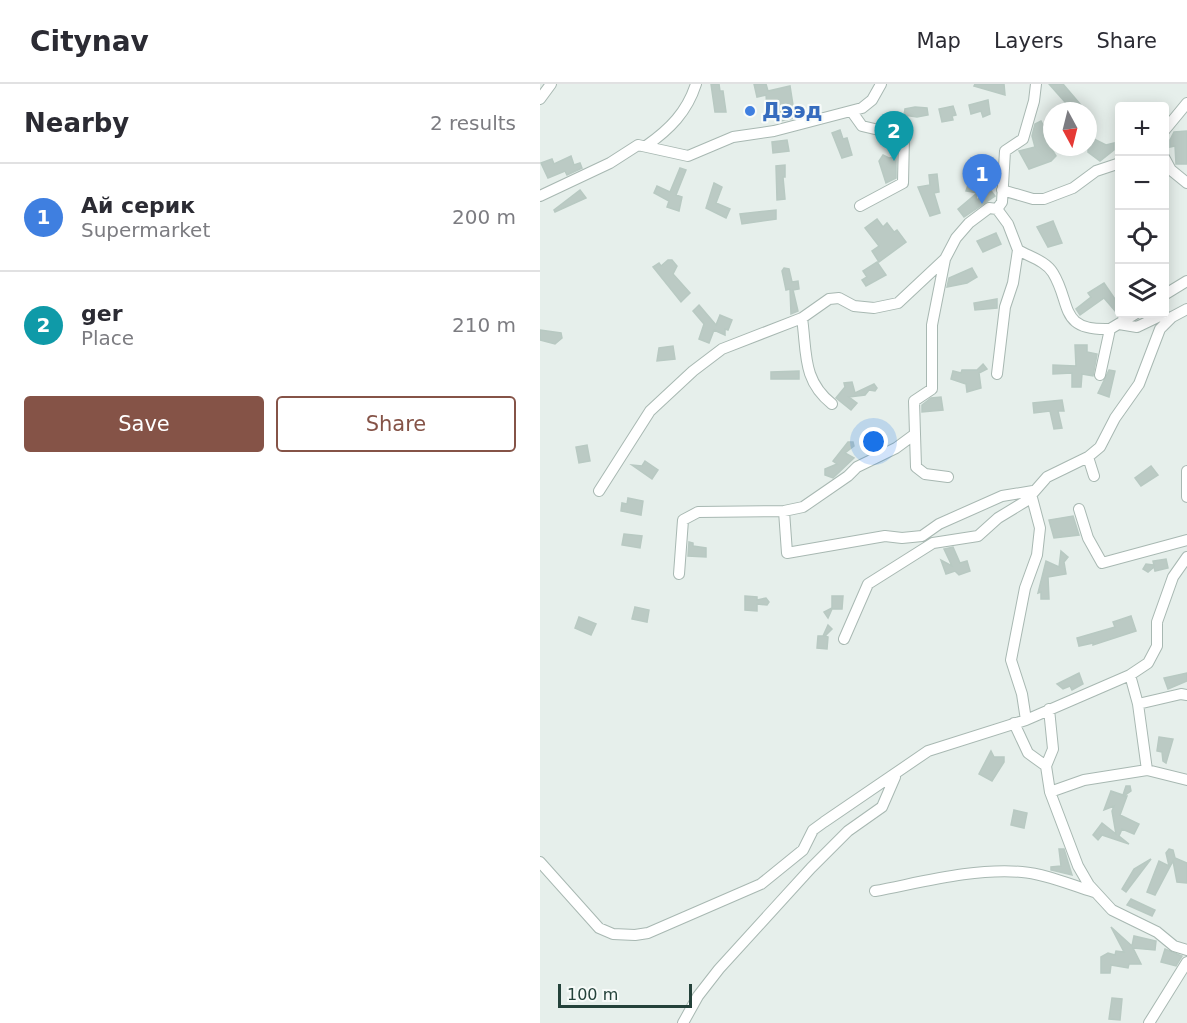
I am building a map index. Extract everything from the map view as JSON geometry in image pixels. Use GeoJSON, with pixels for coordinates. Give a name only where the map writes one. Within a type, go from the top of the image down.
{"type":"FeatureCollection","features":[{"type":"Feature","properties":{"kind":"street"},"geometry":{"type":"LineString","coordinates":[[540,99],[551,84]]}},
{"type":"Feature","properties":{"kind":"street"},"geometry":{"type":"LineString","coordinates":[[646,146],[669,130],[686,108],[696,84]]}},
{"type":"Feature","properties":{"kind":"street"},"geometry":{"type":"LineString","coordinates":[[540,196],[610,163],[638,145],[688,156],[744,134],[774,131],[862,108],[872,100],[881,84]]}},
{"type":"Feature","properties":{"kind":"street"},"geometry":{"type":"LineString","coordinates":[[997,209],[1002,202],[1005,151],[1023,139],[1034,101],[1036,84]]}},
{"type":"Feature","properties":{"kind":"street"},"geometry":{"type":"LineString","coordinates":[[1169,126],[1186,107]]}},
{"type":"Feature","properties":{"kind":"street"},"geometry":{"type":"LineString","coordinates":[[852,111],[862,126],[904,136],[903,183],[860,206]]}},
{"type":"Feature","properties":{"kind":"street"},"geometry":{"type":"LineString","coordinates":[[1002,190],[1033,199],[1044,199],[1073,188],[1096,171],[1115,164]]}},
{"type":"Feature","properties":{"kind":"street"},"geometry":{"type":"LineString","coordinates":[[1169,166],[1186,181]]}},
{"type":"Feature","properties":{"kind":"street"},"geometry":{"type":"LineString","coordinates":[[948,477],[925,474],[916,466],[914,401],[932,389],[932,325],[945,259],[956,238],[969,223],[989,208],[997,209],[1008,224],[1018,250],[1013,283],[1005,307],[997,374]]}},
{"type":"Feature","properties":{"kind":"street"},"geometry":{"type":"LineString","coordinates":[[1018,250],[1043,262],[1053,272],[1067,314],[1076,322],[1098,329],[1115,326],[1137,327],[1154,318]]}},
{"type":"Feature","properties":{"kind":"street"},"geometry":{"type":"LineString","coordinates":[[599,491],[650,411],[693,371],[722,349],[802,318],[829,299],[839,298],[854,306],[864,307],[898,303],[945,259]]}},
{"type":"Feature","properties":{"kind":"street"},"geometry":{"type":"LineString","coordinates":[[1169,292],[1187,281]]}},
{"type":"Feature","properties":{"kind":"street"},"geometry":{"type":"LineString","coordinates":[[1169,311],[1179,306],[1187,308]]}},
{"type":"Feature","properties":{"kind":"street"},"geometry":{"type":"LineString","coordinates":[[844,639],[868,584],[933,543],[978,536],[998,518],[1026,501],[1047,477],[1088,457],[1100,447],[1115,418],[1139,384],[1160,329],[1172,317],[1187,308]]}},
{"type":"Feature","properties":{"kind":"street"},"geometry":{"type":"LineString","coordinates":[[802,318],[809,375],[819,393],[832,404]]}},
{"type":"Feature","properties":{"kind":"street"},"geometry":{"type":"LineString","coordinates":[[1100,375],[1115,326],[1128,318]]}},
{"type":"Feature","properties":{"kind":"street"},"geometry":{"type":"LineString","coordinates":[[679,574],[683,520],[690,515],[698,512],[784,511],[803,507],[848,476],[857,467],[896,448],[915,434]]}},
{"type":"Feature","properties":{"kind":"street"},"geometry":{"type":"LineString","coordinates":[[1088,457],[1094,476]]}},
{"type":"Feature","properties":{"kind":"street"},"geometry":{"type":"LineString","coordinates":[[1187,471],[1187,497]]}},
{"type":"Feature","properties":{"kind":"street"},"geometry":{"type":"LineString","coordinates":[[784,511],[787,553],[885,536],[902,538],[922,536],[939,524],[1002,496],[1032,493]]}},
{"type":"Feature","properties":{"kind":"street"},"geometry":{"type":"LineString","coordinates":[[1026,720],[1022,694],[1011,660],[1024,588],[1037,555],[1040,528],[1032,493]]}},
{"type":"Feature","properties":{"kind":"street"},"geometry":{"type":"LineString","coordinates":[[1079,508],[1088,538],[1102,563],[1187,540]]}},
{"type":"Feature","properties":{"kind":"street"},"geometry":{"type":"LineString","coordinates":[[540,862],[599,928],[622,935],[648,933],[761,884],[803,850],[813,830],[896,774],[912,760],[928,751],[1026,720],[1130,675],[1148,663],[1155,655],[1158,646],[1157,622],[1173,577],[1187,557]]}},
{"type":"Feature","properties":{"kind":"street"},"geometry":{"type":"LineString","coordinates":[[1130,675],[1138,704],[1147,770]]}},
{"type":"Feature","properties":{"kind":"street"},"geometry":{"type":"LineString","coordinates":[[1138,704],[1181,694],[1187,695]]}},
{"type":"Feature","properties":{"kind":"street"},"geometry":{"type":"LineString","coordinates":[[1049,709],[1053,749],[1046,766],[1050,792],[1078,866],[1089,885],[1112,910],[1157,932],[1174,946],[1187,950]]}},
{"type":"Feature","properties":{"kind":"street"},"geometry":{"type":"LineString","coordinates":[[1014,723],[1028,753],[1046,766]]}},
{"type":"Feature","properties":{"kind":"street"},"geometry":{"type":"LineString","coordinates":[[1050,792],[1084,780],[1147,770],[1187,780]]}},
{"type":"Feature","properties":{"kind":"street"},"geometry":{"type":"LineString","coordinates":[[683,1023],[698,996],[718,969],[811,868],[848,831],[882,807],[896,774]]}},
{"type":"Feature","properties":{"kind":"street"},"geometry":{"type":"LineString","coordinates":[[874,891],[968,873],[999,871],[1025,872],[1097,892]]}},
{"type":"Feature","properties":{"kind":"street"},"geometry":{"type":"LineString","coordinates":[[1149,1023],[1187,962]]}},
{"type":"Feature","properties":{"kind":"building"},"geometry":{"type":"Polygon","coordinates":[[[711,84],[719,84],[720,91],[723,91],[726,112],[715,112],[711,84]]]}},
{"type":"Feature","properties":{"kind":"building"},"geometry":{"type":"Polygon","coordinates":[[[754,84],[766,84],[768,91],[790,86],[795,118],[780,121],[780,118],[768,119],[766,95],[757,97],[754,84]]]}},
{"type":"Feature","properties":{"kind":"building"},"geometry":{"type":"Polygon","coordinates":[[[975,84],[1004,84],[1005,95],[974,86],[975,84]]]}},
{"type":"Feature","properties":{"kind":"building"},"geometry":{"type":"Polygon","coordinates":[[[1049,84],[1063,84],[1078,102],[1065,102],[1049,84]]]}},
{"type":"Feature","properties":{"kind":"building"},"geometry":{"type":"Polygon","coordinates":[[[988,100],[990,114],[983,117],[981,111],[971,114],[969,105],[988,100]]]}},
{"type":"Feature","properties":{"kind":"building"},"geometry":{"type":"Polygon","coordinates":[[[953,106],[956,115],[952,116],[953,120],[942,122],[939,109],[953,106]]]}},
{"type":"Feature","properties":{"kind":"building"},"geometry":{"type":"Polygon","coordinates":[[[927,108],[928,115],[917,117],[904,115],[905,109],[927,108]]]}},
{"type":"Feature","properties":{"kind":"building"},"geometry":{"type":"Polygon","coordinates":[[[1041,121],[1043,125],[1043,156],[1056,156],[1051,161],[1029,169],[1019,151],[1035,147],[1032,136],[1035,124],[1041,121]]]}},
{"type":"Feature","properties":{"kind":"building"},"geometry":{"type":"Polygon","coordinates":[[[840,130],[843,139],[847,138],[852,155],[842,158],[832,133],[840,130]]]}},
{"type":"Feature","properties":{"kind":"building"},"geometry":{"type":"Polygon","coordinates":[[[1187,131],[1187,164],[1176,164],[1175,146],[1170,147],[1170,140],[1174,132],[1187,131]]]}},
{"type":"Feature","properties":{"kind":"building"},"geometry":{"type":"Polygon","coordinates":[[[787,140],[789,151],[773,153],[772,142],[787,140]]]}},
{"type":"Feature","properties":{"kind":"building"},"geometry":{"type":"Polygon","coordinates":[[[1097,140],[1106,145],[1114,143],[1114,150],[1100,161],[1093,156],[1097,156],[1097,140]]]}},
{"type":"Feature","properties":{"kind":"building"},"geometry":{"type":"Polygon","coordinates":[[[883,155],[889,158],[896,157],[896,178],[886,183],[879,161],[883,155]]]}},
{"type":"Feature","properties":{"kind":"building"},"geometry":{"type":"Polygon","coordinates":[[[571,156],[574,165],[580,163],[582,168],[567,175],[565,171],[548,178],[541,163],[552,159],[554,164],[571,156]]]}},
{"type":"Feature","properties":{"kind":"building"},"geometry":{"type":"Polygon","coordinates":[[[785,165],[785,177],[783,177],[785,199],[777,200],[776,166],[785,165]]]}},
{"type":"Feature","properties":{"kind":"building"},"geometry":{"type":"Polygon","coordinates":[[[680,168],[686,170],[676,195],[682,197],[679,211],[667,207],[669,201],[654,193],[657,186],[670,192],[680,168]]]}},
{"type":"Feature","properties":{"kind":"building"},"geometry":{"type":"Polygon","coordinates":[[[972,173],[981,174],[977,193],[966,191],[972,173]]]}},
{"type":"Feature","properties":{"kind":"building"},"geometry":{"type":"Polygon","coordinates":[[[937,174],[939,192],[934,193],[940,213],[930,216],[918,187],[930,185],[929,175],[937,174]]]}},
{"type":"Feature","properties":{"kind":"building"},"geometry":{"type":"Polygon","coordinates":[[[714,183],[722,187],[716,203],[730,209],[726,218],[706,208],[714,183]]]}},
{"type":"Feature","properties":{"kind":"building"},"geometry":{"type":"Polygon","coordinates":[[[989,188],[995,196],[964,217],[958,209],[977,193],[976,201],[989,188]]]}},
{"type":"Feature","properties":{"kind":"building"},"geometry":{"type":"Polygon","coordinates":[[[580,190],[586,198],[555,212],[554,210],[580,190]]]}},
{"type":"Feature","properties":{"kind":"building"},"geometry":{"type":"Polygon","coordinates":[[[776,210],[776,219],[742,224],[740,214],[776,210]]]}},
{"type":"Feature","properties":{"kind":"building"},"geometry":{"type":"Polygon","coordinates":[[[877,219],[883,227],[887,223],[894,232],[897,230],[906,242],[879,262],[872,251],[879,246],[865,228],[877,219]]]}},
{"type":"Feature","properties":{"kind":"building"},"geometry":{"type":"Polygon","coordinates":[[[1053,221],[1062,243],[1048,247],[1037,227],[1053,221]]]}},
{"type":"Feature","properties":{"kind":"building"},"geometry":{"type":"Polygon","coordinates":[[[996,233],[1001,244],[983,252],[977,241],[996,233]]]}},
{"type":"Feature","properties":{"kind":"building"},"geometry":{"type":"Polygon","coordinates":[[[668,260],[672,260],[677,266],[673,274],[690,293],[681,302],[653,267],[659,263],[661,266],[668,260]]]}},
{"type":"Feature","properties":{"kind":"building"},"geometry":{"type":"Polygon","coordinates":[[[877,262],[886,275],[866,286],[862,280],[867,277],[863,271],[877,262]]]}},
{"type":"Feature","properties":{"kind":"building"},"geometry":{"type":"Polygon","coordinates":[[[784,268],[789,269],[792,282],[798,281],[799,289],[793,290],[798,311],[791,314],[790,289],[786,290],[782,271],[784,268]]]}},
{"type":"Feature","properties":{"kind":"building"},"geometry":{"type":"Polygon","coordinates":[[[972,268],[977,277],[967,283],[947,287],[949,278],[972,268]]]}},
{"type":"Feature","properties":{"kind":"building"},"geometry":{"type":"Polygon","coordinates":[[[1104,283],[1115,299],[1115,311],[1104,298],[1080,315],[1076,309],[1091,297],[1088,293],[1104,283]]]}},
{"type":"Feature","properties":{"kind":"building"},"geometry":{"type":"Polygon","coordinates":[[[997,299],[997,308],[975,310],[974,303],[997,299]]]}},
{"type":"Feature","properties":{"kind":"building"},"geometry":{"type":"Polygon","coordinates":[[[699,305],[716,325],[720,315],[732,320],[728,330],[725,329],[725,335],[714,330],[709,343],[699,339],[704,324],[693,311],[699,305]]]}},
{"type":"Feature","properties":{"kind":"building"},"geometry":{"type":"Polygon","coordinates":[[[540,330],[561,333],[562,338],[555,344],[540,340],[540,330]]]}},
{"type":"Feature","properties":{"kind":"building"},"geometry":{"type":"Polygon","coordinates":[[[1075,345],[1087,345],[1087,352],[1097,354],[1093,376],[1082,374],[1081,387],[1072,387],[1072,373],[1053,374],[1053,365],[1076,366],[1075,345]]]}},
{"type":"Feature","properties":{"kind":"building"},"geometry":{"type":"Polygon","coordinates":[[[673,346],[675,359],[657,361],[659,348],[673,346]]]}},
{"type":"Feature","properties":{"kind":"building"},"geometry":{"type":"Polygon","coordinates":[[[983,364],[987,369],[979,373],[981,388],[967,392],[966,384],[951,379],[953,371],[961,373],[962,370],[977,370],[983,364]]]}},
{"type":"Feature","properties":{"kind":"building"},"geometry":{"type":"Polygon","coordinates":[[[1109,370],[1115,371],[1109,397],[1098,393],[1109,370]]]}},
{"type":"Feature","properties":{"kind":"building"},"geometry":{"type":"Polygon","coordinates":[[[799,371],[799,379],[771,379],[771,372],[799,371]]]}},
{"type":"Feature","properties":{"kind":"building"},"geometry":{"type":"Polygon","coordinates":[[[852,382],[855,393],[874,384],[877,388],[875,391],[869,390],[865,395],[849,397],[857,403],[851,410],[836,398],[845,387],[844,383],[852,382]]]}},
{"type":"Feature","properties":{"kind":"building"},"geometry":{"type":"Polygon","coordinates":[[[941,397],[943,410],[922,412],[922,405],[931,398],[941,397]]]}},
{"type":"Feature","properties":{"kind":"building"},"geometry":{"type":"Polygon","coordinates":[[[1062,400],[1064,411],[1058,411],[1062,428],[1054,429],[1050,411],[1034,413],[1033,403],[1062,400]]]}},
{"type":"Feature","properties":{"kind":"building"},"geometry":{"type":"Polygon","coordinates":[[[848,442],[853,442],[854,446],[845,453],[854,458],[833,478],[825,475],[825,469],[837,464],[833,461],[848,442]]]}},
{"type":"Feature","properties":{"kind":"building"},"geometry":{"type":"Polygon","coordinates":[[[587,445],[590,461],[579,463],[576,447],[587,445]]]}},
{"type":"Feature","properties":{"kind":"building"},"geometry":{"type":"Polygon","coordinates":[[[645,461],[658,470],[652,479],[632,465],[642,466],[645,461]]]}},
{"type":"Feature","properties":{"kind":"building"},"geometry":{"type":"Polygon","coordinates":[[[1151,466],[1158,475],[1141,486],[1135,478],[1151,466]]]}},
{"type":"Feature","properties":{"kind":"building"},"geometry":{"type":"Polygon","coordinates":[[[628,498],[643,501],[641,515],[621,511],[622,503],[627,504],[628,498]]]}},
{"type":"Feature","properties":{"kind":"building"},"geometry":{"type":"Polygon","coordinates":[[[1073,516],[1079,535],[1054,538],[1049,520],[1073,516]]]}},
{"type":"Feature","properties":{"kind":"building"},"geometry":{"type":"Polygon","coordinates":[[[624,534],[642,536],[640,548],[622,545],[624,534]]]}},
{"type":"Feature","properties":{"kind":"building"},"geometry":{"type":"Polygon","coordinates":[[[689,542],[693,543],[693,546],[706,548],[706,557],[688,556],[689,542]]]}},
{"type":"Feature","properties":{"kind":"building"},"geometry":{"type":"Polygon","coordinates":[[[953,547],[960,563],[967,561],[970,571],[959,575],[955,571],[946,574],[941,560],[952,566],[944,549],[953,547]]]}},
{"type":"Feature","properties":{"kind":"building"},"geometry":{"type":"Polygon","coordinates":[[[1061,551],[1068,557],[1064,562],[1066,574],[1048,577],[1049,599],[1041,599],[1041,592],[1038,593],[1046,561],[1059,567],[1061,551]]]}},
{"type":"Feature","properties":{"kind":"building"},"geometry":{"type":"Polygon","coordinates":[[[1166,559],[1168,568],[1155,571],[1154,567],[1148,572],[1143,569],[1146,564],[1154,565],[1153,561],[1166,559]]]}},
{"type":"Feature","properties":{"kind":"building"},"geometry":{"type":"Polygon","coordinates":[[[745,596],[757,597],[757,600],[766,598],[769,602],[767,605],[757,604],[757,611],[745,610],[745,596]]]}},
{"type":"Feature","properties":{"kind":"building"},"geometry":{"type":"Polygon","coordinates":[[[832,596],[843,596],[842,609],[832,609],[828,618],[824,612],[832,608],[832,596]]]}},
{"type":"Feature","properties":{"kind":"building"},"geometry":{"type":"Polygon","coordinates":[[[635,607],[649,610],[647,622],[632,619],[635,607]]]}},
{"type":"Feature","properties":{"kind":"building"},"geometry":{"type":"Polygon","coordinates":[[[1131,616],[1136,631],[1093,645],[1093,643],[1079,646],[1077,638],[1115,627],[1113,622],[1131,616]]]}},
{"type":"Feature","properties":{"kind":"building"},"geometry":{"type":"Polygon","coordinates":[[[579,617],[596,624],[591,635],[575,628],[579,617]]]}},
{"type":"Feature","properties":{"kind":"building"},"geometry":{"type":"Polygon","coordinates":[[[828,625],[832,629],[825,636],[828,637],[827,649],[817,648],[818,636],[823,636],[828,625]]]}},
{"type":"Feature","properties":{"kind":"building"},"geometry":{"type":"Polygon","coordinates":[[[1079,673],[1083,684],[1072,690],[1070,686],[1063,689],[1057,684],[1079,673]]]}},
{"type":"Feature","properties":{"kind":"building"},"geometry":{"type":"Polygon","coordinates":[[[1187,673],[1187,681],[1168,689],[1164,678],[1187,673]]]}},
{"type":"Feature","properties":{"kind":"building"},"geometry":{"type":"Polygon","coordinates":[[[1159,737],[1173,739],[1166,763],[1163,761],[1162,752],[1157,751],[1159,737]]]}},
{"type":"Feature","properties":{"kind":"building"},"geometry":{"type":"Polygon","coordinates":[[[991,751],[994,757],[1004,757],[1004,762],[992,781],[979,774],[991,751]]]}},
{"type":"Feature","properties":{"kind":"building"},"geometry":{"type":"Polygon","coordinates":[[[1126,786],[1130,786],[1131,791],[1124,796],[1127,796],[1120,815],[1139,824],[1134,834],[1122,829],[1119,836],[1129,844],[1102,835],[1098,840],[1093,835],[1102,823],[1116,834],[1112,811],[1114,806],[1104,810],[1111,791],[1123,795],[1126,786]]]}},
{"type":"Feature","properties":{"kind":"building"},"geometry":{"type":"Polygon","coordinates":[[[1014,810],[1027,813],[1024,828],[1011,825],[1014,810]]]}},
{"type":"Feature","properties":{"kind":"building"},"geometry":{"type":"Polygon","coordinates":[[[1059,849],[1064,849],[1072,875],[1051,870],[1051,867],[1061,866],[1059,849]]]}},
{"type":"Feature","properties":{"kind":"building"},"geometry":{"type":"Polygon","coordinates":[[[1169,849],[1173,850],[1175,858],[1187,863],[1187,883],[1177,882],[1173,861],[1155,895],[1147,892],[1159,861],[1169,866],[1166,853],[1169,849]]]}},
{"type":"Feature","properties":{"kind":"building"},"geometry":{"type":"Polygon","coordinates":[[[1151,859],[1126,892],[1122,889],[1134,869],[1151,859]]]}},
{"type":"Feature","properties":{"kind":"building"},"geometry":{"type":"Polygon","coordinates":[[[1131,899],[1155,910],[1152,916],[1127,905],[1131,899]]]}},
{"type":"Feature","properties":{"kind":"building"},"geometry":{"type":"Polygon","coordinates":[[[1111,927],[1132,946],[1134,936],[1156,941],[1155,950],[1133,948],[1141,964],[1129,964],[1128,968],[1111,965],[1110,973],[1101,973],[1101,957],[1108,953],[1115,955],[1116,951],[1124,952],[1111,927]]]}},
{"type":"Feature","properties":{"kind":"building"},"geometry":{"type":"Polygon","coordinates":[[[1165,949],[1182,956],[1176,966],[1161,962],[1165,949]]]}},
{"type":"Feature","properties":{"kind":"building"},"geometry":{"type":"Polygon","coordinates":[[[1112,998],[1122,999],[1120,1020],[1109,1019],[1112,998]]]}},
{"type":"Feature","properties":{"kind":"place","name":"Дээд"},"geometry":{"type":"Point","coordinates":[750,111]}},
{"type":"Feature","properties":{"kind":"place","name":"ger"},"geometry":{"type":"Point","coordinates":[894,161]}},
{"type":"Feature","properties":{"kind":"place","name":"Ай серик"},"geometry":{"type":"Point","coordinates":[982,204]}}]}
